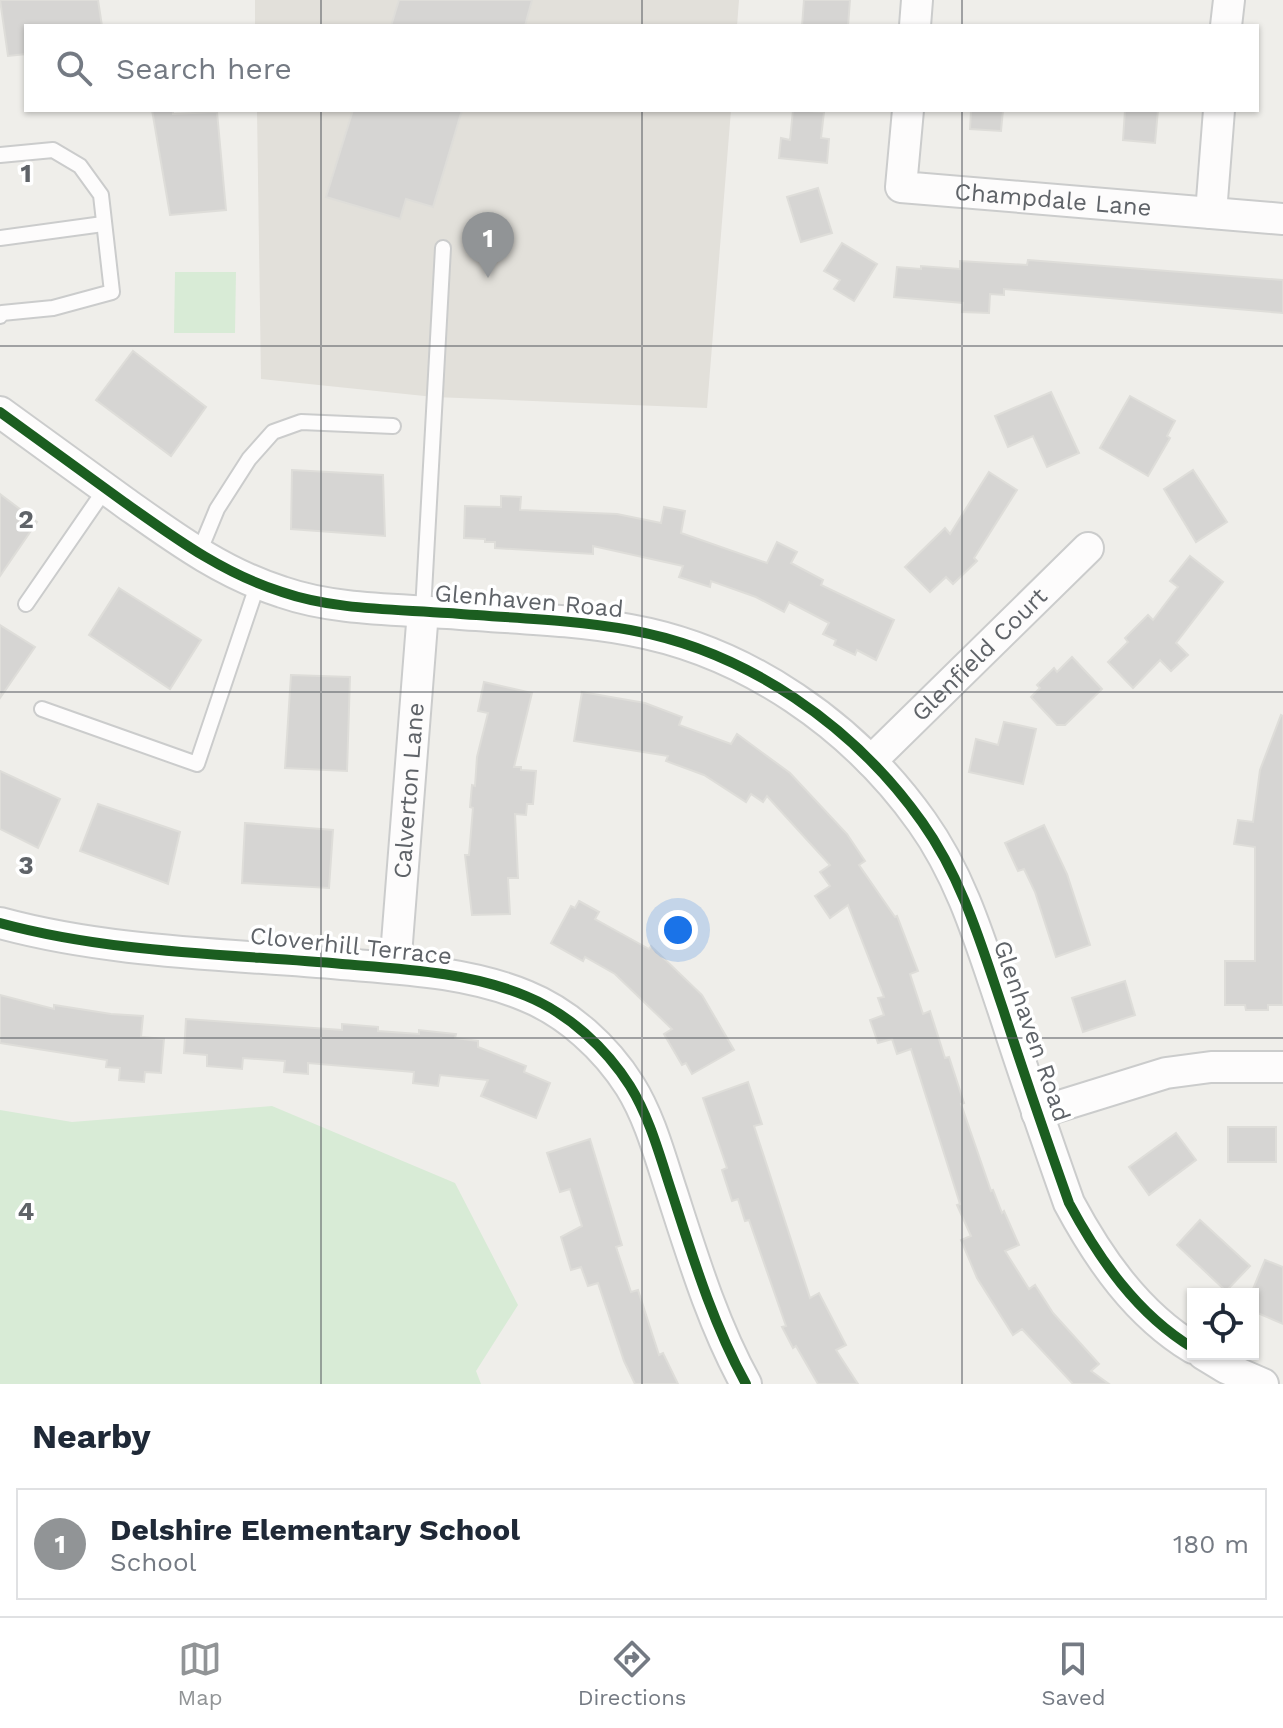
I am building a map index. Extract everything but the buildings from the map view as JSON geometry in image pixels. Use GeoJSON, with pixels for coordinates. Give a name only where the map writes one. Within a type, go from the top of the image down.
{"type":"FeatureCollection","features":[{"type":"Feature","properties":{"kind":"street"},"geometry":{"type":"LineString","coordinates":[[915,24],[917,0]]}},
{"type":"Feature","properties":{"kind":"street"},"geometry":{"type":"LineString","coordinates":[[1226,24],[1229,0]]}},
{"type":"Feature","properties":{"kind":"street","name":"Champdale Lane"},"geometry":{"type":"LineString","coordinates":[[908,112],[901,187],[1283,219]]}},
{"type":"Feature","properties":{"kind":"street"},"geometry":{"type":"LineString","coordinates":[[1211,213],[1219,112]]}},
{"type":"Feature","properties":{"kind":"street","name":"Glenhaven Road"},"geometry":{"type":"LineString","coordinates":[[0,412],[198,555],[284,593],[331,604],[631,630],[677,641],[730,662],[781,689],[828,722],[871,761],[923,823],[947,863],[972,916],[1069,1203],[1091,1244],[1118,1281],[1150,1315],[1187,1343]]}},
{"type":"Feature","properties":{"kind":"street","name":"Glenfield Court"},"geometry":{"type":"LineString","coordinates":[[871,761],[1088,548]]}},
{"type":"Feature","properties":{"kind":"street","name":"Calverton Lane"},"geometry":{"type":"LineString","coordinates":[[395,968],[423,611]]}},
{"type":"Feature","properties":{"kind":"street","name":"Cloverhill Terrace"},"geometry":{"type":"LineString","coordinates":[[0,923],[96,943],[395,968],[496,985],[529,997],[577,1027],[611,1059],[631,1087],[648,1121],[705,1292],[746,1384]]}},
{"type":"Feature","properties":{"kind":"street"},"geometry":{"type":"LineString","coordinates":[[1037,1113],[1166,1073],[1211,1067],[1283,1067]]}},
{"type":"Feature","properties":{"kind":"street"},"geometry":{"type":"LineString","coordinates":[[1213,1360],[1263,1384]]}},
{"type":"Feature","properties":{"kind":"lane"},"geometry":{"type":"LineString","coordinates":[[0,155],[53,150],[80,166],[101,195],[112,292],[53,308],[2,313],[0,316]]}},
{"type":"Feature","properties":{"kind":"lane"},"geometry":{"type":"LineString","coordinates":[[0,238],[103,224]]}},
{"type":"Feature","properties":{"kind":"lane"},"geometry":{"type":"LineString","coordinates":[[423,611],[443,248]]}},
{"type":"Feature","properties":{"kind":"lane"},"geometry":{"type":"LineString","coordinates":[[198,555],[217,509],[249,459],[273,432],[301,422],[393,426]]}},
{"type":"Feature","properties":{"kind":"lane"},"geometry":{"type":"LineString","coordinates":[[26,604],[106,488]]}},
{"type":"Feature","properties":{"kind":"lane"},"geometry":{"type":"LineString","coordinates":[[42,709],[197,764],[258,583]]}},
{"type":"Feature","properties":{"kind":"shaded area"},"geometry":{"type":"Polygon","coordinates":[[[255,0],[739,0],[737,24],[255,24],[255,0]]]}},
{"type":"Feature","properties":{"kind":"shaded area"},"geometry":{"type":"Polygon","coordinates":[[[257,112],[731,112],[707,408],[434,397],[261,379],[257,112]]]}},
{"type":"Feature","properties":{"kind":"green space"},"geometry":{"type":"Polygon","coordinates":[[[175,272],[236,272],[235,333],[174,333],[175,272]]]}},
{"type":"Feature","properties":{"kind":"green space"},"geometry":{"type":"Polygon","coordinates":[[[272,1106],[455,1183],[518,1305],[476,1371],[481,1384],[0,1384],[0,1110],[72,1122],[272,1106]]]}},
{"type":"Feature","properties":{"kind":"cycle path"},"geometry":{"type":"LineString","coordinates":[[0,412],[181,541],[219,565],[260,584],[302,598],[343,606],[585,623],[673,640],[715,655],[756,675],[831,725],[895,787],[936,843],[978,936],[1069,1203],[1121,1284],[1154,1319],[1187,1344]]}},
{"type":"Feature","properties":{"kind":"cycle path"},"geometry":{"type":"LineString","coordinates":[[0,923],[126,947],[436,973],[504,988],[557,1012],[598,1045],[637,1098],[654,1138],[714,1314],[746,1384]]}},
{"type":"Feature","properties":{"kind":"place","name":"Delshire Elementary School"},"geometry":{"type":"Point","coordinates":[488,278]}}]}
